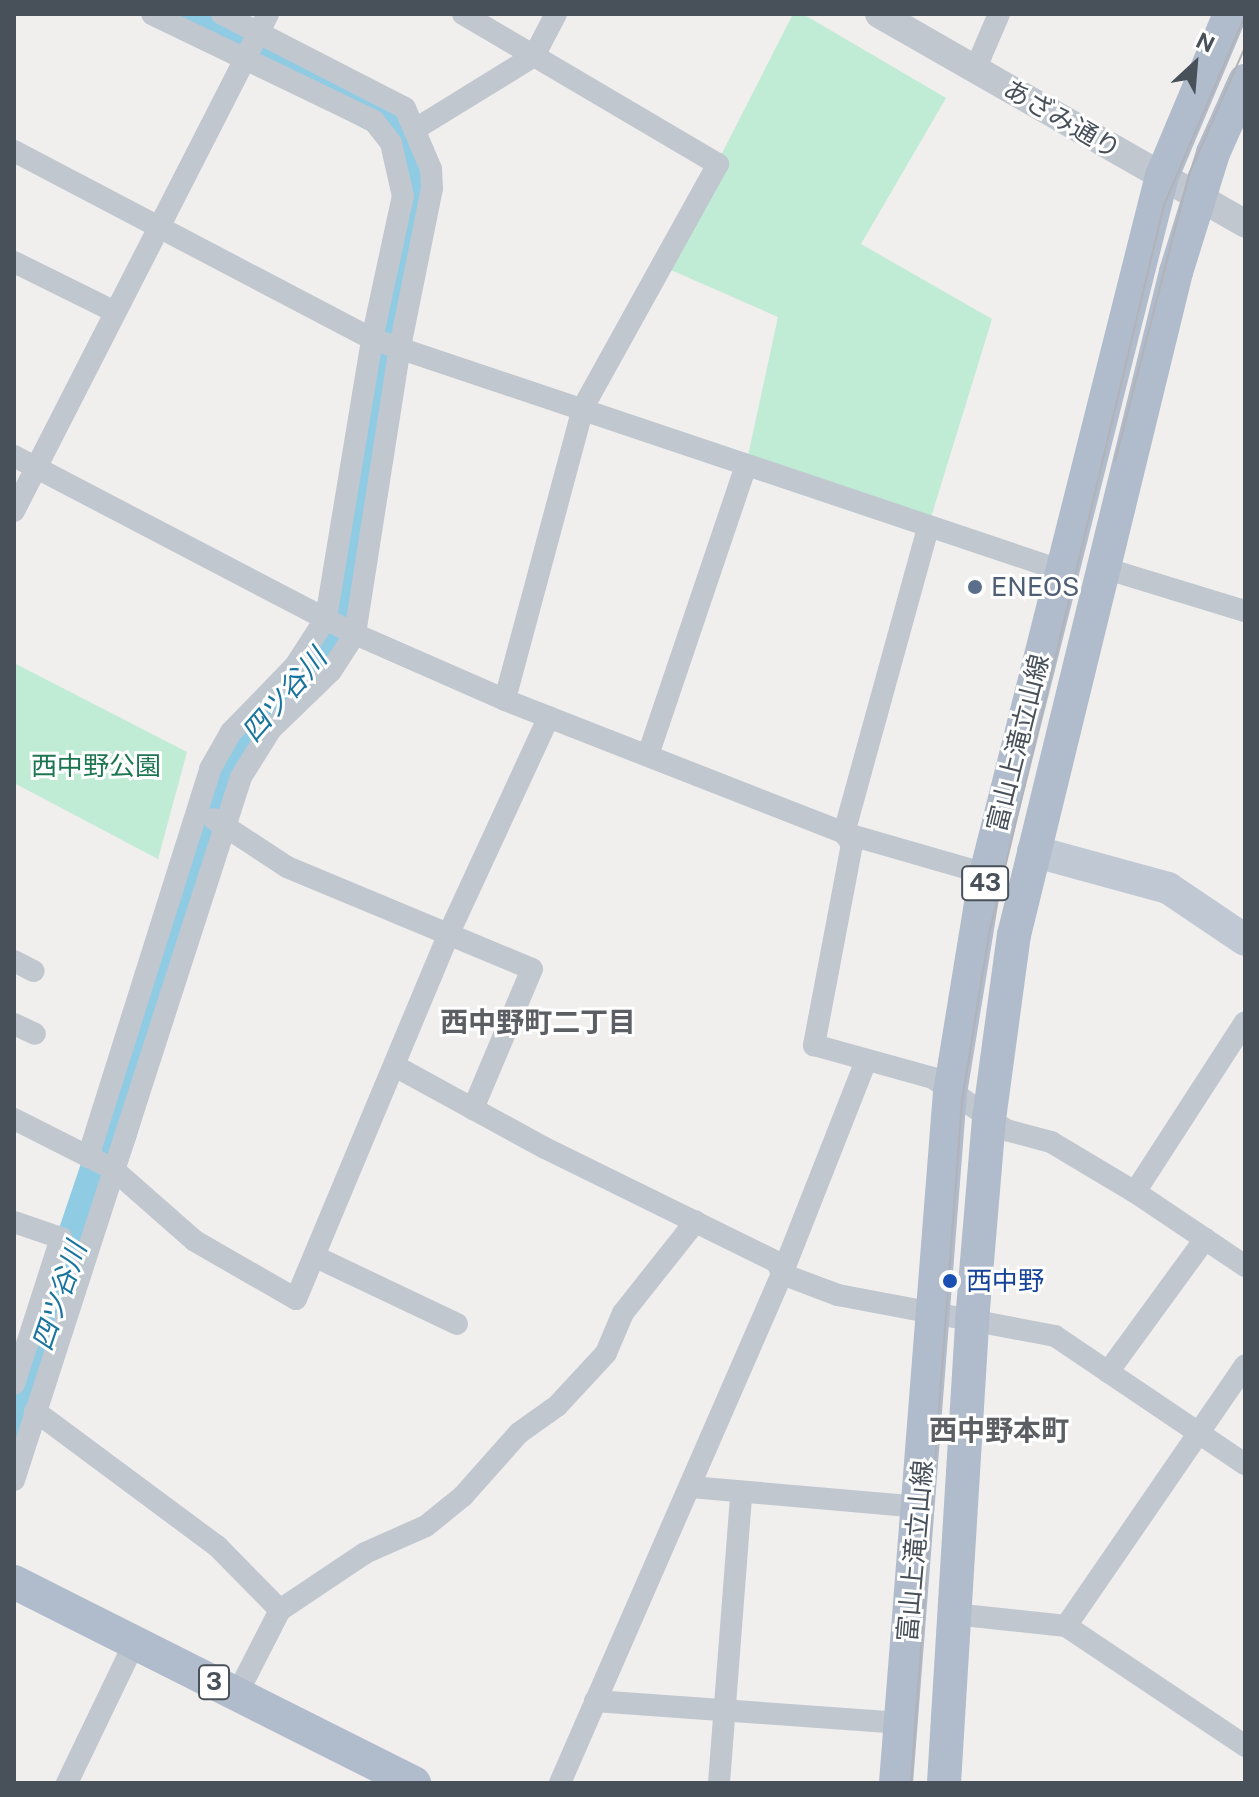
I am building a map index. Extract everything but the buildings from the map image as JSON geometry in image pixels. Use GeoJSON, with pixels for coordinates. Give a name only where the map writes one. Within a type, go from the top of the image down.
{"type":"FeatureCollection","features":[{"type":"Feature","properties":{"kind":"main road","name":"富山上滝立山線"},"geometry":{"type":"LineString","coordinates":[[896,1783],[950,1093],[986,874],[1060,570],[1162,176],[1230,14]]}},
{"type":"Feature","properties":{"kind":"main road","name":"富山上滝立山線"},"geometry":{"type":"LineString","coordinates":[[944,1783],[972,1321],[989,1119],[1014,935],[1198,197],[1245,81]]}},
{"type":"Feature","properties":{"kind":"main road"},"geometry":{"type":"LineString","coordinates":[[1033,851],[1168,888],[1245,940]]}},
{"type":"Feature","properties":{"kind":"main road","name":"3"},"geometry":{"type":"LineString","coordinates":[[14,1582],[414,1783]]}},
{"type":"Feature","properties":{"kind":"street"},"geometry":{"type":"LineString","coordinates":[[88,1157],[210,769],[231,732],[295,666],[326,618],[372,339],[403,196],[391,143],[374,121],[152,14]]}},
{"type":"Feature","properties":{"kind":"street"},"geometry":{"type":"LineString","coordinates":[[14,1480],[224,827],[254,750],[331,671],[355,634],[400,347],[432,188],[431,169],[417,128],[405,108],[263,23],[222,14]]}},
{"type":"Feature","properties":{"kind":"street"},"geometry":{"type":"LineString","coordinates":[[463,14],[718,164],[583,408],[505,700]]}},
{"type":"Feature","properties":{"kind":"street"},"geometry":{"type":"LineString","coordinates":[[417,128],[534,56],[556,14]]}},
{"type":"Feature","properties":{"kind":"street","name":"あざみ通り"},"geometry":{"type":"LineString","coordinates":[[879,14],[1245,224]]}},
{"type":"Feature","properties":{"kind":"street"},"geometry":{"type":"LineString","coordinates":[[975,70],[999,14]]}},
{"type":"Feature","properties":{"kind":"street"},"geometry":{"type":"LineString","coordinates":[[14,511],[23,462],[113,311],[263,23]]}},
{"type":"Feature","properties":{"kind":"street"},"geometry":{"type":"LineString","coordinates":[[14,151],[372,339],[1060,570]]}},
{"type":"Feature","properties":{"kind":"street"},"geometry":{"type":"LineString","coordinates":[[14,262],[113,311]]}},
{"type":"Feature","properties":{"kind":"street"},"geometry":{"type":"LineString","coordinates":[[23,462],[355,634],[505,700],[844,833],[986,874]]}},
{"type":"Feature","properties":{"kind":"street"},"geometry":{"type":"LineString","coordinates":[[648,755],[746,465]]}},
{"type":"Feature","properties":{"kind":"street"},"geometry":{"type":"LineString","coordinates":[[844,833],[928,527]]}},
{"type":"Feature","properties":{"kind":"street"},"geometry":{"type":"LineString","coordinates":[[1104,568],[1245,611]]}},
{"type":"Feature","properties":{"kind":"street"},"geometry":{"type":"LineString","coordinates":[[14,1119],[113,1169],[195,1241],[296,1299],[449,933],[549,717]]}},
{"type":"Feature","properties":{"kind":"street"},"geometry":{"type":"LineString","coordinates":[[198,805],[224,827],[287,867],[532,969],[473,1109]]}},
{"type":"Feature","properties":{"kind":"street"},"geometry":{"type":"LineString","coordinates":[[844,833],[852,844],[814,1045],[933,1078],[1006,1130],[1051,1142],[1135,1192],[1245,1266]]}},
{"type":"Feature","properties":{"kind":"street"},"geometry":{"type":"LineString","coordinates":[[1135,1192],[1245,1022]]}},
{"type":"Feature","properties":{"kind":"street"},"geometry":{"type":"LineString","coordinates":[[14,1024],[35,1034]]}},
{"type":"Feature","properties":{"kind":"street"},"geometry":{"type":"LineString","coordinates":[[560,1783],[782,1274],[866,1061]]}},
{"type":"Feature","properties":{"kind":"street"},"geometry":{"type":"LineString","coordinates":[[395,1066],[473,1109],[777,1262],[782,1274],[838,1295],[1055,1336],[1245,1464]]}},
{"type":"Feature","properties":{"kind":"street"},"geometry":{"type":"LineString","coordinates":[[237,1694],[280,1610],[365,1553],[426,1526],[463,1496],[519,1433],[557,1406],[606,1353],[623,1313],[696,1221]]}},
{"type":"Feature","properties":{"kind":"street"},"geometry":{"type":"LineString","coordinates":[[14,1222],[61,1238],[14,1384]]}},
{"type":"Feature","properties":{"kind":"street"},"geometry":{"type":"LineString","coordinates":[[1108,1372],[1205,1239]]}},
{"type":"Feature","properties":{"kind":"street"},"geometry":{"type":"LineString","coordinates":[[316,1257],[457,1324]]}},
{"type":"Feature","properties":{"kind":"street"},"geometry":{"type":"LineString","coordinates":[[1066,1626],[1196,1432],[1245,1366]]}},
{"type":"Feature","properties":{"kind":"street"},"geometry":{"type":"LineString","coordinates":[[35,1411],[218,1547],[280,1610]]}},
{"type":"Feature","properties":{"kind":"street"},"geometry":{"type":"LineString","coordinates":[[691,1487],[741,1495],[920,1507]]}},
{"type":"Feature","properties":{"kind":"street"},"geometry":{"type":"LineString","coordinates":[[719,1783],[741,1495]]}},
{"type":"Feature","properties":{"kind":"street"},"geometry":{"type":"LineString","coordinates":[[954,1614],[1066,1626],[1245,1746]]}},
{"type":"Feature","properties":{"kind":"street"},"geometry":{"type":"LineString","coordinates":[[67,1783],[135,1642]]}},
{"type":"Feature","properties":{"kind":"street"},"geometry":{"type":"LineString","coordinates":[[595,1701],[901,1723]]}},
{"type":"Feature","properties":{"kind":"green space"},"geometry":{"type":"Polygon","coordinates":[[[793,14],[803,14],[946,98],[861,244],[992,319],[928,527],[746,465],[778,317],[664,267],[793,14]]]}},
{"type":"Feature","properties":{"kind":"green space","name":"西中野公園"},"geometry":{"type":"Polygon","coordinates":[[[14,663],[187,752],[158,859],[14,783],[14,663]]]}},
{"type":"Feature","properties":{"kind":"waterway","name":"四ツ谷川"},"geometry":{"type":"LineString","coordinates":[[14,1430],[115,1132],[221,779],[244,736],[308,676],[336,633],[383,353],[418,190],[401,129],[387,116],[189,14]]}},
{"type":"Feature","properties":{"kind":"tram line"},"geometry":{"type":"LineString","coordinates":[[911,1783],[962,1101],[989,934],[1164,205],[1245,16]]}},
{"type":"Feature","properties":{"kind":"tram line"},"geometry":{"type":"LineString","coordinates":[[1115,461],[1189,174],[1245,47]]}},
{"type":"Feature","properties":{"kind":"place","name":"ENEOS"},"geometry":{"type":"Point","coordinates":[975,587]}},
{"type":"Feature","properties":{"kind":"place","name":"西中野"},"geometry":{"type":"Point","coordinates":[950,1281]}},
{"type":"Feature","properties":{"kind":"district","name":"西中野町二丁目"},"geometry":{"type":"Point","coordinates":[538,1022]}},
{"type":"Feature","properties":{"kind":"district","name":"西中野本町"},"geometry":{"type":"Point","coordinates":[999,1430]}}]}
